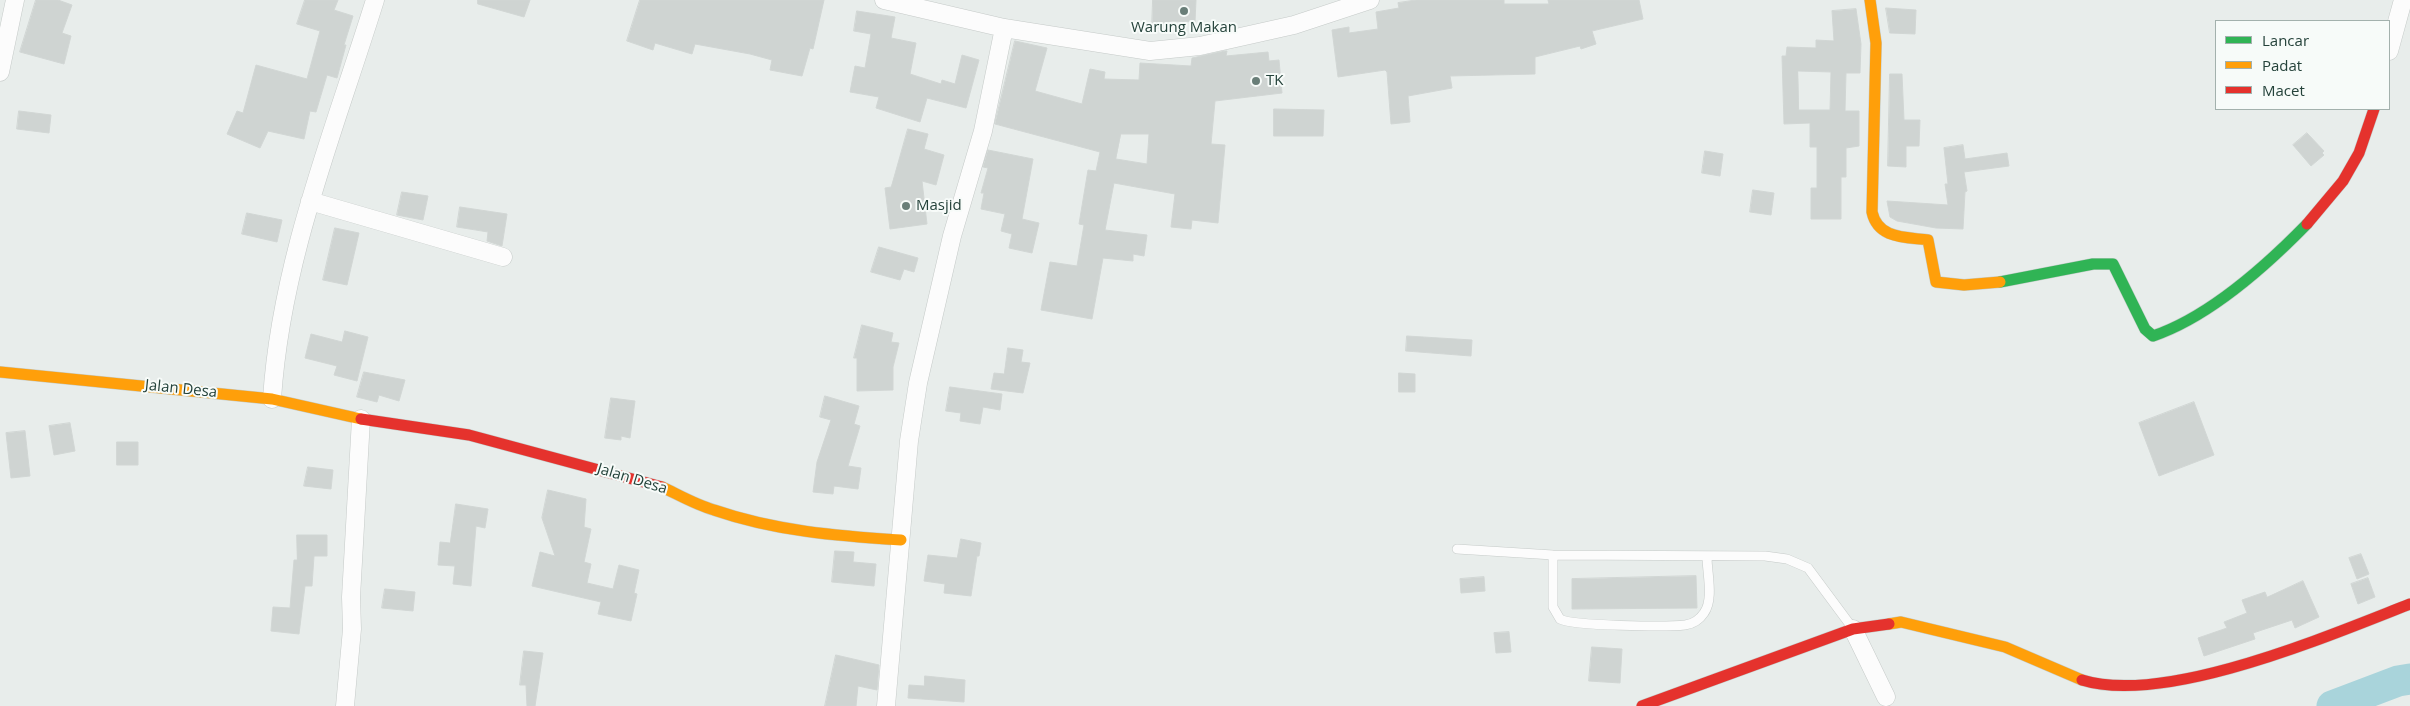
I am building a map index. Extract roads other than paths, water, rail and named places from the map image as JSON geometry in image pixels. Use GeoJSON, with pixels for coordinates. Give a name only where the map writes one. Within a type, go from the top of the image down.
{"type":"FeatureCollection","features":[{"type":"Feature","properties":{"kind":"street"},"geometry":{"type":"LineString","coordinates":[[0,72],[4,36],[15,0]]}},
{"type":"Feature","properties":{"kind":"street"},"geometry":{"type":"LineString","coordinates":[[272,399],[274,363],[300,234],[375,0]]}},
{"type":"Feature","properties":{"kind":"street"},"geometry":{"type":"LineString","coordinates":[[884,0],[1004,28],[1150,51],[1200,46],[1294,25],[1361,1]]}},
{"type":"Feature","properties":{"kind":"street"},"geometry":{"type":"LineString","coordinates":[[1870,0],[1876,44],[1872,212],[1873,218],[1880,230],[1889,234],[1928,240],[1933,255],[1936,282],[1943,284],[1972,284],[2040,276],[2086,266],[2113,264],[2145,329],[2154,336],[2171,330],[2193,318],[2270,262],[2312,218],[2343,180],[2359,152],[2374,110]]}},
{"type":"Feature","properties":{"kind":"street"},"geometry":{"type":"LineString","coordinates":[[2390,47],[2403,0]]}},
{"type":"Feature","properties":{"kind":"street"},"geometry":{"type":"LineString","coordinates":[[886,706],[909,441],[918,383],[952,236],[983,132],[1004,28]]}},
{"type":"Feature","properties":{"kind":"street"},"geometry":{"type":"LineString","coordinates":[[310,200],[503,258]]}},
{"type":"Feature","properties":{"kind":"street","name":"Jalan Desa"},"geometry":{"type":"LineString","coordinates":[[0,372],[272,399],[361,419],[469,434],[655,484],[712,510],[763,525],[849,538],[901,540]]}},
{"type":"Feature","properties":{"kind":"street"},"geometry":{"type":"LineString","coordinates":[[345,706],[352,629],[351,597],[361,419]]}},
{"type":"Feature","properties":{"kind":"street"},"geometry":{"type":"LineString","coordinates":[[1642,706],[1853,629],[1901,622],[2021,653],[2078,680],[2105,686],[2119,686],[2178,679],[2295,647],[2410,604]]}},
{"type":"Feature","properties":{"kind":"street"},"geometry":{"type":"LineString","coordinates":[[1853,629],[1886,697]]}},
{"type":"Feature","properties":{"kind":"lane"},"geometry":{"type":"LineString","coordinates":[[1457,549],[1553,555],[1765,556],[1800,563],[1808,568],[1819,581],[1853,629]]}},
{"type":"Feature","properties":{"kind":"lane"},"geometry":{"type":"LineString","coordinates":[[1553,555],[1553,607],[1560,619],[1576,623],[1652,625],[1686,625],[1694,622],[1704,613],[1709,604],[1707,557]]}},
{"type":"Feature","properties":{"kind":"waterway"},"geometry":{"type":"LineString","coordinates":[[2332,706],[2398,681],[2410,679]]}},
{"type":"Feature","properties":{"kind":"place","name":"Warung Makan"},"geometry":{"type":"Point","coordinates":[1184,11]}},
{"type":"Feature","properties":{"kind":"place","name":"TK"},"geometry":{"type":"Point","coordinates":[1256,81]}},
{"type":"Feature","properties":{"kind":"place","name":"Masjid"},"geometry":{"type":"Point","coordinates":[906,206]}}]}
